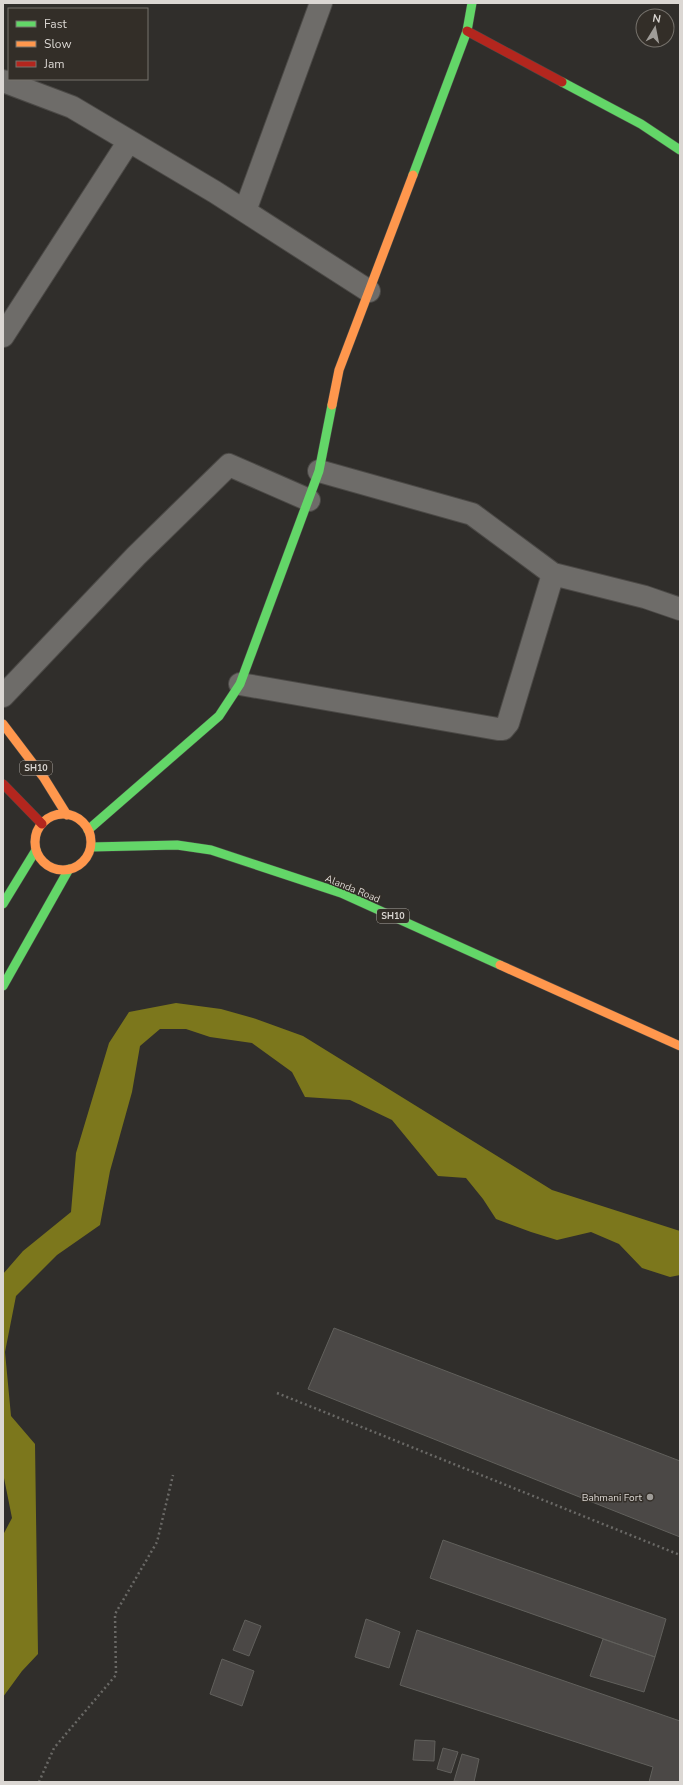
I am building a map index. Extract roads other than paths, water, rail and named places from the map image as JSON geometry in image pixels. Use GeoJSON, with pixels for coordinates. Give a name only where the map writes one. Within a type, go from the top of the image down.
{"type":"FeatureCollection","features":[{"type":"Feature","properties":{"kind":"street"},"geometry":{"type":"LineString","coordinates":[[245,212],[321,3]]}},
{"type":"Feature","properties":{"kind":"street"},"geometry":{"type":"LineString","coordinates":[[88,830],[219,716],[240,684],[319,471],[339,370],[467,31],[472,3]]}},
{"type":"Feature","properties":{"kind":"street"},"geometry":{"type":"LineString","coordinates":[[467,31],[641,124],[680,150]]}},
{"type":"Feature","properties":{"kind":"street"},"geometry":{"type":"LineString","coordinates":[[3,81],[72,107],[129,140],[369,291]]}},
{"type":"Feature","properties":{"kind":"street"},"geometry":{"type":"LineString","coordinates":[[3,336],[129,140]]}},
{"type":"Feature","properties":{"kind":"street"},"geometry":{"type":"LineString","coordinates":[[3,696],[136,556],[229,465],[309,500]]}},
{"type":"Feature","properties":{"kind":"street"},"geometry":{"type":"LineString","coordinates":[[319,471],[472,514],[554,574],[645,597],[680,609]]}},
{"type":"Feature","properties":{"kind":"street"},"geometry":{"type":"LineString","coordinates":[[240,684],[498,729],[503,728],[508,723],[554,574]]}},
{"type":"Feature","properties":{"kind":"street","name":"SH10"},"geometry":{"type":"LineString","coordinates":[[3,724],[44,778],[67,815]]}},
{"type":"Feature","properties":{"kind":"street"},"geometry":{"type":"LineString","coordinates":[[3,784],[42,824]]}},
{"type":"Feature","properties":{"kind":"street"},"geometry":{"type":"LineString","coordinates":[[58,815],[67,815],[82,823],[88,830],[90,847],[88,855],[82,863],[69,869],[55,869],[40,859],[36,850],[35,841],[37,832],[42,824],[49,818],[58,815]]}},
{"type":"Feature","properties":{"kind":"street","name":"Alanda Road"},"geometry":{"type":"LineString","coordinates":[[90,847],[177,845],[211,850],[341,893],[680,1046]]}},
{"type":"Feature","properties":{"kind":"street"},"geometry":{"type":"LineString","coordinates":[[3,904],[36,850]]}},
{"type":"Feature","properties":{"kind":"street"},"geometry":{"type":"LineString","coordinates":[[3,986],[69,869]]}},
{"type":"Feature","properties":{"kind":"place","name":"Bahmani Fort"},"geometry":{"type":"Point","coordinates":[650,1497]}}]}
